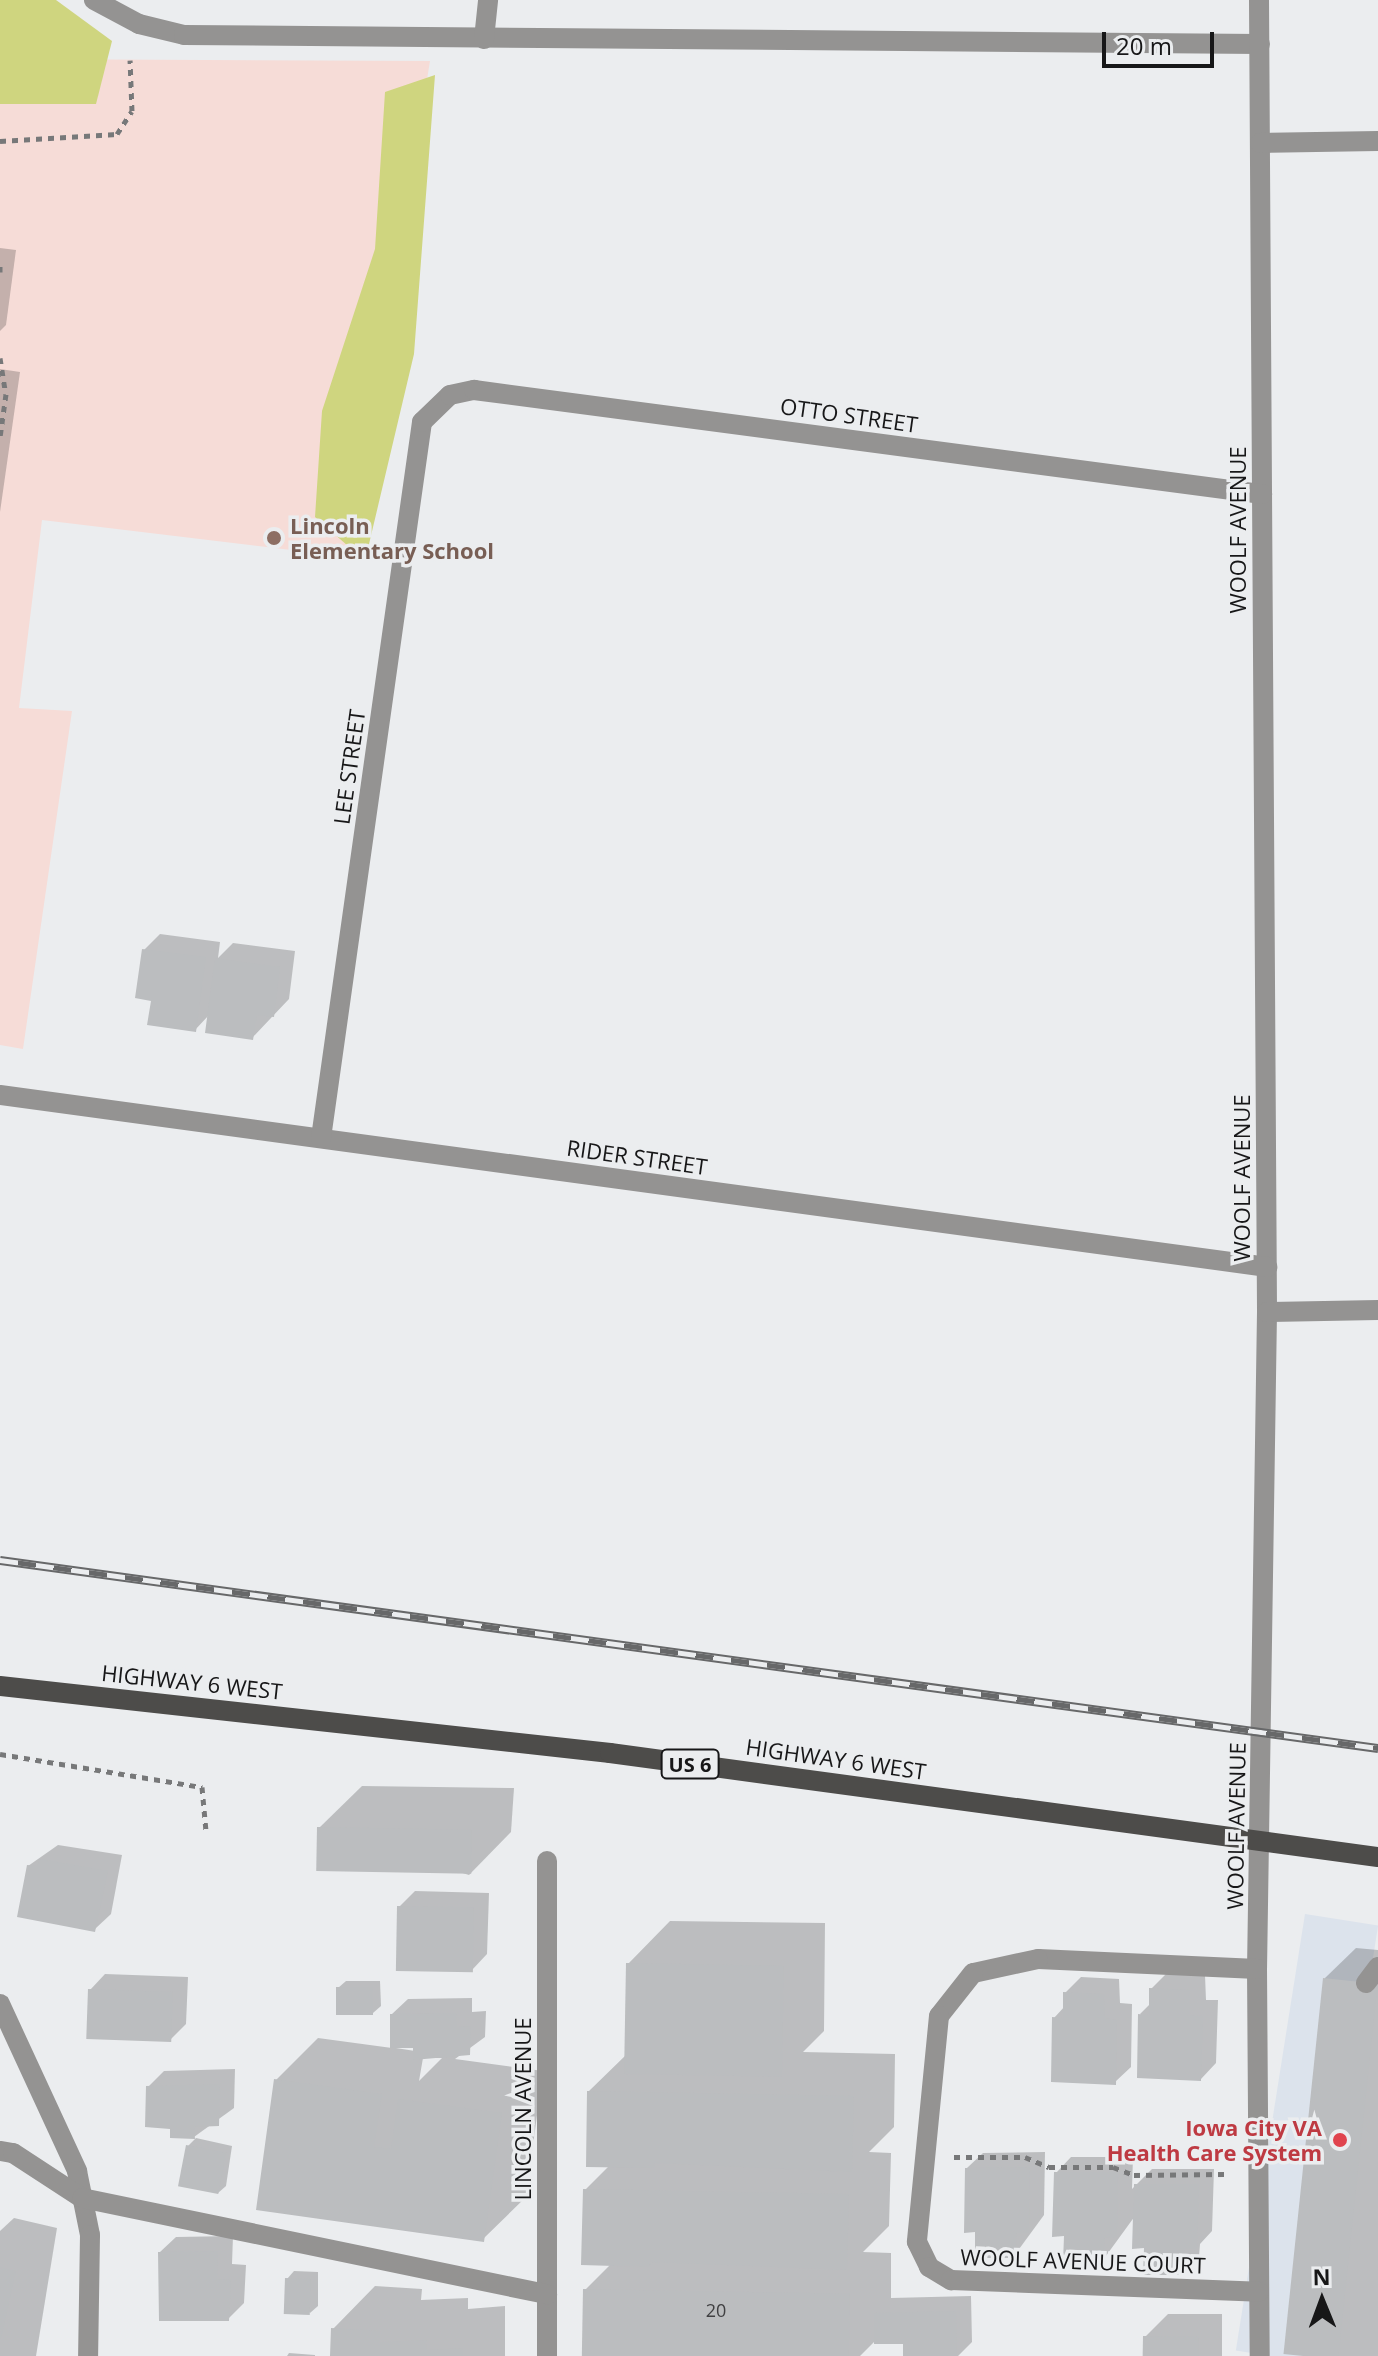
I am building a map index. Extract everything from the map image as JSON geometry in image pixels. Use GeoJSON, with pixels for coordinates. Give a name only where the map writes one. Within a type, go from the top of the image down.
{"type":"FeatureCollection","features":[{"type":"Feature","properties":{"kind":"main road","name":"HIGHWAY 6 WEST"},"geometry":{"type":"LineString","coordinates":[[0,1686],[610,1753],[1378,1857]]}},
{"type":"Feature","properties":{"kind":"street"},"geometry":{"type":"LineString","coordinates":[[94,0],[139,24],[184,35],[1260,44]]}},
{"type":"Feature","properties":{"kind":"street"},"geometry":{"type":"LineString","coordinates":[[484,39],[488,0]]}},
{"type":"Feature","properties":{"kind":"street","name":"WOOLF AVENUE"},"geometry":{"type":"LineString","coordinates":[[1259,0],[1267,1267],[1257,1969],[1260,2356]]}},
{"type":"Feature","properties":{"kind":"street"},"geometry":{"type":"LineString","coordinates":[[1260,143],[1378,141]]}},
{"type":"Feature","properties":{"kind":"street","name":"OTTO STREET"},"geometry":{"type":"LineString","coordinates":[[434,406],[450,395],[474,390],[1262,494]]}},
{"type":"Feature","properties":{"kind":"street","name":"LEE STREET"},"geometry":{"type":"LineString","coordinates":[[321,1138],[422,422],[434,406]]}},
{"type":"Feature","properties":{"kind":"street","name":"RIDER STREET"},"geometry":{"type":"LineString","coordinates":[[0,1095],[1267,1267]]}},
{"type":"Feature","properties":{"kind":"street"},"geometry":{"type":"LineString","coordinates":[[1267,1312],[1378,1310]]}},
{"type":"Feature","properties":{"kind":"street","name":"LINCOLN AVENUE"},"geometry":{"type":"LineString","coordinates":[[547,1861],[547,2356]]}},
{"type":"Feature","properties":{"kind":"street","name":"WOOLF AVENUE COURT"},"geometry":{"type":"LineString","coordinates":[[1257,1969],[1038,1959],[973,1973],[939,2016],[917,2242],[929,2267],[951,2280],[1259,2292]]}},
{"type":"Feature","properties":{"kind":"street"},"geometry":{"type":"LineString","coordinates":[[0,2004],[63,2133],[82,2198],[90,2235],[88,2356]]}},
{"type":"Feature","properties":{"kind":"street"},"geometry":{"type":"LineString","coordinates":[[0,2151],[13,2153],[82,2198],[547,2294]]}},
{"type":"Feature","properties":{"kind":"path"},"geometry":{"type":"LineString","coordinates":[[0,141],[117,134],[132,111],[130,60]]}},
{"type":"Feature","properties":{"kind":"path"},"geometry":{"type":"LineString","coordinates":[[0,358],[6,394],[0,437]]}},
{"type":"Feature","properties":{"kind":"path"},"geometry":{"type":"LineString","coordinates":[[0,1754],[202,1787],[206,1831]]}},
{"type":"Feature","properties":{"kind":"path"},"geometry":{"type":"LineString","coordinates":[[925,2157],[1025,2157],[1049,2167],[1113,2167],[1134,2175],[1224,2174]]}},
{"type":"Feature","properties":{"kind":"shaded area","name":"Lincoln Elementary School"},"geometry":{"type":"Polygon","coordinates":[[[0,59],[430,61],[349,557],[42,520],[19,708],[72,711],[23,1049],[0,1045],[0,59]]]}},
{"type":"Feature","properties":{"kind":"shaded area"},"geometry":{"type":"Polygon","coordinates":[[[1305,1914],[1378,1926],[1310,2356],[1270,2356],[1236,2351],[1305,1914]]]}},
{"type":"Feature","properties":{"kind":"green space"},"geometry":{"type":"Polygon","coordinates":[[[0,0],[56,0],[112,41],[96,104],[0,104],[0,0]]]}},
{"type":"Feature","properties":{"kind":"green space"},"geometry":{"type":"Polygon","coordinates":[[[435,75],[414,354],[365,561],[315,517],[322,411],[375,249],[385,92],[435,75]]]}},
{"type":"Feature","properties":{"kind":"building"},"geometry":{"type":"Polygon","coordinates":[[[142,949],[206,957],[196,1032],[147,1025],[151,1001],[135,998],[142,949]]]}},
{"type":"Feature","properties":{"kind":"building"},"geometry":{"type":"Polygon","coordinates":[[[215,958],[280,967],[274,1017],[257,1015],[253,1040],[205,1033],[215,958]]]}},
{"type":"Feature","properties":{"kind":"building"},"geometry":{"type":"Polygon","coordinates":[[[317,1827],[472,1830],[471,1874],[316,1871],[317,1827]]]}},
{"type":"Feature","properties":{"kind":"building"},"geometry":{"type":"Polygon","coordinates":[[[40,1859],[108,1871],[95,1932],[17,1917],[27,1865],[37,1866],[40,1859]]]}},
{"type":"Feature","properties":{"kind":"building"},"geometry":{"type":"Polygon","coordinates":[[[397,1906],[474,1907],[473,1972],[396,1971],[397,1906]]]}},
{"type":"Feature","properties":{"kind":"building"},"geometry":{"type":"Polygon","coordinates":[[[626,1963],[784,1966],[782,2077],[624,2074],[626,1963]]]}},
{"type":"Feature","properties":{"kind":"building"},"geometry":{"type":"Polygon","coordinates":[[[1323,1978],[1378,1984],[1339,2356],[1283,2354],[1323,1978]]]}},
{"type":"Feature","properties":{"kind":"building"},"geometry":{"type":"Polygon","coordinates":[[[336,1987],[373,1987],[373,2015],[336,2015],[336,1987]]]}},
{"type":"Feature","properties":{"kind":"building"},"geometry":{"type":"Polygon","coordinates":[[[1149,1988],[1190,1990],[1190,2015],[1203,2016],[1201,2081],[1137,2078],[1138,2014],[1149,2015],[1149,1988]]]}},
{"type":"Feature","properties":{"kind":"building"},"geometry":{"type":"Polygon","coordinates":[[[88,1989],[173,1992],[171,2042],[86,2039],[88,1989]]]}},
{"type":"Feature","properties":{"kind":"building"},"geometry":{"type":"Polygon","coordinates":[[[1063,1992],[1104,1994],[1105,2018],[1117,2020],[1116,2085],[1051,2082],[1052,2017],[1063,2018],[1063,1992]]]}},
{"type":"Feature","properties":{"kind":"building"},"geometry":{"type":"Polygon","coordinates":[[[456,2013],[457,2027],[471,2026],[470,2055],[413,2060],[413,2048],[390,2048],[390,2014],[456,2013]]]}},
{"type":"Feature","properties":{"kind":"building"},"geometry":{"type":"Polygon","coordinates":[[[274,2079],[382,2094],[374,2147],[391,2149],[398,2099],[502,2113],[484,2242],[256,2210],[274,2079]]]}},
{"type":"Feature","properties":{"kind":"building"},"geometry":{"type":"Polygon","coordinates":[[[220,2084],[219,2126],[194,2127],[195,2139],[170,2138],[170,2129],[145,2127],[146,2086],[220,2084]]]}},
{"type":"Feature","properties":{"kind":"building"},"geometry":{"type":"Polygon","coordinates":[[[587,2091],[854,2096],[852,2172],[655,2163],[654,2168],[586,2167],[587,2091]]]}},
{"type":"Feature","properties":{"kind":"building"},"geometry":{"type":"Polygon","coordinates":[[[186,2145],[226,2153],[218,2194],[178,2186],[186,2145]]]}},
{"type":"Feature","properties":{"kind":"building"},"geometry":{"type":"Polygon","coordinates":[[[1030,2167],[1029,2233],[1017,2233],[1015,2258],[975,2258],[975,2232],[964,2233],[965,2168],[1030,2167]]]}},
{"type":"Feature","properties":{"kind":"building"},"geometry":{"type":"Polygon","coordinates":[[[1054,2172],[1118,2172],[1117,2237],[1105,2238],[1103,2262],[1063,2262],[1064,2236],[1052,2237],[1054,2172]]]}},
{"type":"Feature","properties":{"kind":"building"},"geometry":{"type":"Polygon","coordinates":[[[1134,2184],[1199,2184],[1197,2249],[1185,2249],[1184,2275],[1143,2275],[1144,2248],[1132,2249],[1134,2184]]]}},
{"type":"Feature","properties":{"kind":"building"},"geometry":{"type":"Polygon","coordinates":[[[583,2189],[849,2194],[847,2270],[651,2262],[649,2267],[581,2265],[583,2189]]]}},
{"type":"Feature","properties":{"kind":"building"},"geometry":{"type":"Polygon","coordinates":[[[218,2251],[217,2279],[231,2280],[229,2321],[159,2321],[158,2252],[218,2251]]]}},
{"type":"Feature","properties":{"kind":"building"},"geometry":{"type":"Polygon","coordinates":[[[0,2267],[16,2271],[1,2339],[0,2339],[0,2267]]]}},
{"type":"Feature","properties":{"kind":"building"},"geometry":{"type":"Polygon","coordinates":[[[285,2278],[311,2279],[310,2315],[284,2314],[285,2278]]]}},
{"type":"Feature","properties":{"kind":"building"},"geometry":{"type":"Polygon","coordinates":[[[583,2289],[850,2294],[849,2356],[582,2356],[583,2289]]]}},
{"type":"Feature","properties":{"kind":"building"},"geometry":{"type":"Polygon","coordinates":[[[956,2311],[957,2356],[903,2356],[903,2344],[874,2344],[874,2313],[956,2311]]]}},
{"type":"Feature","properties":{"kind":"building"},"geometry":{"type":"Polygon","coordinates":[[[331,2328],[380,2331],[380,2342],[426,2340],[427,2350],[463,2348],[463,2356],[330,2356],[331,2328]]]}},
{"type":"Feature","properties":{"kind":"building"},"geometry":{"type":"Polygon","coordinates":[[[1143,2336],[1199,2337],[1199,2356],[1143,2356],[1143,2336]]]}},
{"type":"Feature","properties":{"kind":"railway"},"geometry":{"type":"LineString","coordinates":[[0,1560],[1378,1748]]}},
{"type":"Feature","properties":{"kind":"place","name":"Lincoln Elementary School"},"geometry":{"type":"Point","coordinates":[274,538]}},
{"type":"Feature","properties":{"kind":"place","name":"Iowa City VA Health Care System"},"geometry":{"type":"Point","coordinates":[1340,2140]}}]}
